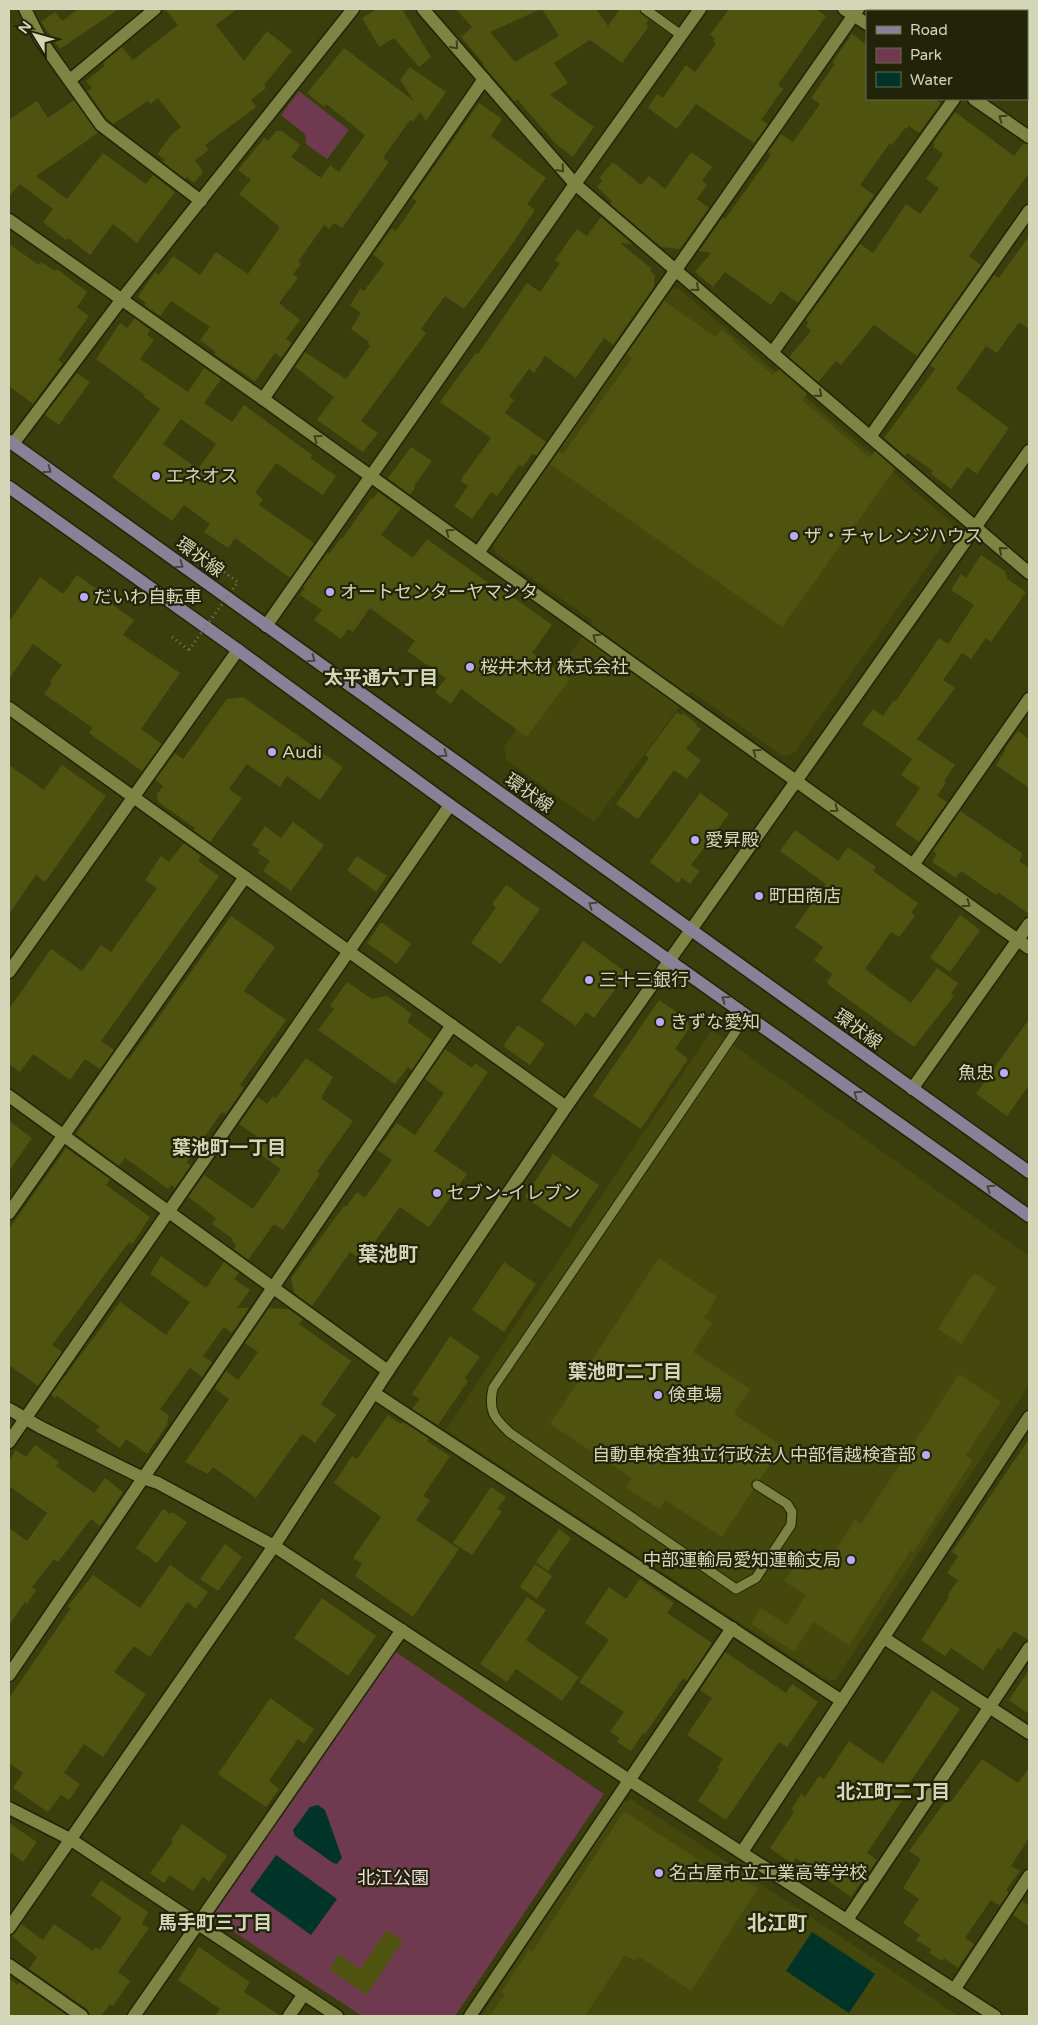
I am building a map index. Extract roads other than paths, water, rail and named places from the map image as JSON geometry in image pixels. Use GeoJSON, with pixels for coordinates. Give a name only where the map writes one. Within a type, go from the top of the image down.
{"type":"FeatureCollection","features":[{"type":"Feature","properties":{"kind":"main road","name":"環状線"},"geometry":{"type":"LineString","coordinates":[[11,443],[1029,1172]]}},
{"type":"Feature","properties":{"kind":"main road"},"geometry":{"type":"LineString","coordinates":[[9,487],[238,650],[450,805],[1029,1216]]}},
{"type":"Feature","properties":{"kind":"street"},"geometry":{"type":"LineString","coordinates":[[25,9],[40,40],[101,125],[201,201]]}},
{"type":"Feature","properties":{"kind":"street"},"geometry":{"type":"LineString","coordinates":[[70,80],[156,9]]}},
{"type":"Feature","properties":{"kind":"street"},"geometry":{"type":"LineString","coordinates":[[11,443],[122,299],[353,9]]}},
{"type":"Feature","properties":{"kind":"street"},"geometry":{"type":"LineString","coordinates":[[424,9],[575,184],[1029,573]]}},
{"type":"Feature","properties":{"kind":"street"},"geometry":{"type":"LineString","coordinates":[[266,626],[575,184],[700,9]]}},
{"type":"Feature","properties":{"kind":"street"},"geometry":{"type":"LineString","coordinates":[[478,553],[852,11],[866,23]]}},
{"type":"Feature","properties":{"kind":"street"},"geometry":{"type":"LineString","coordinates":[[263,399],[484,79]]}},
{"type":"Feature","properties":{"kind":"street"},"geometry":{"type":"LineString","coordinates":[[772,354],[953,100]]}},
{"type":"Feature","properties":{"kind":"street"},"geometry":{"type":"LineString","coordinates":[[975,100],[1029,137]]}},
{"type":"Feature","properties":{"kind":"street"},"geometry":{"type":"LineString","coordinates":[[870,437],[1029,211]]}},
{"type":"Feature","properties":{"kind":"street"},"geometry":{"type":"LineString","coordinates":[[9,220],[371,476],[1029,948]]}},
{"type":"Feature","properties":{"kind":"street"},"geometry":{"type":"LineString","coordinates":[[9,1928],[274,1546],[388,1371],[566,1107],[1029,451]]}},
{"type":"Feature","properties":{"kind":"street"},"geometry":{"type":"LineString","coordinates":[[9,972],[238,650]]}},
{"type":"Feature","properties":{"kind":"street"},"geometry":{"type":"LineString","coordinates":[[913,865],[1029,699]]}},
{"type":"Feature","properties":{"kind":"street"},"geometry":{"type":"LineString","coordinates":[[9,708],[566,1107]]}},
{"type":"Feature","properties":{"kind":"street"},"geometry":{"type":"LineString","coordinates":[[9,1442],[450,805]]}},
{"type":"Feature","properties":{"kind":"street"},"geometry":{"type":"LineString","coordinates":[[9,1214],[245,877]]}},
{"type":"Feature","properties":{"kind":"street"},"geometry":{"type":"LineString","coordinates":[[912,1089],[1029,924]]}},
{"type":"Feature","properties":{"kind":"street"},"geometry":{"type":"LineString","coordinates":[[9,1675],[452,1025]]}},
{"type":"Feature","properties":{"kind":"street"},"geometry":{"type":"LineString","coordinates":[[9,1096],[388,1371]]}},
{"type":"Feature","properties":{"kind":"street"},"geometry":{"type":"LineString","coordinates":[[374,1393],[842,1701]]}},
{"type":"Feature","properties":{"kind":"street"},"geometry":{"type":"LineString","coordinates":[[9,1409],[143,1478],[158,1483],[274,1546],[629,1780],[995,2016]]}},
{"type":"Feature","properties":{"kind":"street"},"geometry":{"type":"LineString","coordinates":[[742,1852],[1029,1417]]}},
{"type":"Feature","properties":{"kind":"street"},"geometry":{"type":"LineString","coordinates":[[470,2016],[732,1628]]}},
{"type":"Feature","properties":{"kind":"street"},"geometry":{"type":"LineString","coordinates":[[134,2016],[402,1630]]}},
{"type":"Feature","properties":{"kind":"street"},"geometry":{"type":"LineString","coordinates":[[884,1638],[1029,1733]]}},
{"type":"Feature","properties":{"kind":"street"},"geometry":{"type":"LineString","coordinates":[[846,1920],[1029,1648]]}},
{"type":"Feature","properties":{"kind":"street"},"geometry":{"type":"LineString","coordinates":[[9,1808],[70,1839],[337,2016]]}},
{"type":"Feature","properties":{"kind":"street"},"geometry":{"type":"LineString","coordinates":[[954,1990],[1029,1876]]}},
{"type":"Feature","properties":{"kind":"street"},"geometry":{"type":"LineString","coordinates":[[9,1966],[82,2016]]}},
{"type":"Feature","properties":{"kind":"street"},"geometry":{"type":"LineString","coordinates":[[290,2016],[304,1994]]}},
{"type":"Feature","properties":{"kind":"lane"},"geometry":{"type":"LineString","coordinates":[[645,9],[681,35]]}},
{"type":"Feature","properties":{"kind":"lane"},"geometry":{"type":"LineString","coordinates":[[747,1015],[494,1388],[490,1402],[495,1419],[510,1433],[736,1589],[756,1578],[790,1525],[792,1512],[787,1504],[758,1485]]}},
{"type":"Feature","properties":{"kind":"water"},"geometry":{"type":"Polygon","coordinates":[[[318,1805],[325,1810],[342,1858],[337,1864],[295,1836],[293,1830],[310,1807],[318,1805]]]}},
{"type":"Feature","properties":{"kind":"water"},"geometry":{"type":"Polygon","coordinates":[[[276,1855],[337,1899],[311,1935],[250,1891],[276,1855]]]}},
{"type":"Feature","properties":{"kind":"water"},"geometry":{"type":"Polygon","coordinates":[[[812,1932],[875,1974],[849,2013],[786,1971],[812,1932]]]}},
{"type":"Feature","properties":{"kind":"place","name":"エネオス"},"geometry":{"type":"Point","coordinates":[156,476]}},
{"type":"Feature","properties":{"kind":"place","name":"ザ・チャレンジハウス"},"geometry":{"type":"Point","coordinates":[794,536]}},
{"type":"Feature","properties":{"kind":"place","name":"オートセンターヤマシタ"},"geometry":{"type":"Point","coordinates":[330,592]}},
{"type":"Feature","properties":{"kind":"place","name":"だいわ自転車"},"geometry":{"type":"Point","coordinates":[84,597]}},
{"type":"Feature","properties":{"kind":"place","name":"桜井木材 株式会社"},"geometry":{"type":"Point","coordinates":[470,667]}},
{"type":"Feature","properties":{"kind":"place","name":"Audi"},"geometry":{"type":"Point","coordinates":[272,752]}},
{"type":"Feature","properties":{"kind":"place","name":"愛昇殿"},"geometry":{"type":"Point","coordinates":[695,840]}},
{"type":"Feature","properties":{"kind":"place","name":"町田商店"},"geometry":{"type":"Point","coordinates":[759,896]}},
{"type":"Feature","properties":{"kind":"place","name":"三十三銀行"},"geometry":{"type":"Point","coordinates":[589,980]}},
{"type":"Feature","properties":{"kind":"place","name":"きずな愛知"},"geometry":{"type":"Point","coordinates":[660,1022]}},
{"type":"Feature","properties":{"kind":"place","name":"魚忠"},"geometry":{"type":"Point","coordinates":[1004,1073]}},
{"type":"Feature","properties":{"kind":"place","name":"セブン-イレブン"},"geometry":{"type":"Point","coordinates":[437,1193]}},
{"type":"Feature","properties":{"kind":"place","name":"倹車場"},"geometry":{"type":"Point","coordinates":[658,1395]}},
{"type":"Feature","properties":{"kind":"place","name":"自動車検査独立行政法人中部信越検査部"},"geometry":{"type":"Point","coordinates":[926,1455]}},
{"type":"Feature","properties":{"kind":"place","name":"中部運輸局愛知運輸支局"},"geometry":{"type":"Point","coordinates":[851,1560]}},
{"type":"Feature","properties":{"kind":"place","name":"名古屋市立工業高等学校"},"geometry":{"type":"Point","coordinates":[659,1873]}},
{"type":"Feature","properties":{"kind":"district","name":"太平通六丁目"},"geometry":{"type":"Point","coordinates":[381,677]}},
{"type":"Feature","properties":{"kind":"district","name":"葉池町一丁目"},"geometry":{"type":"Point","coordinates":[229,1147]}},
{"type":"Feature","properties":{"kind":"district","name":"葉池町"},"geometry":{"type":"Point","coordinates":[388,1254]}},
{"type":"Feature","properties":{"kind":"district","name":"葉池町二丁目"},"geometry":{"type":"Point","coordinates":[625,1371]}},
{"type":"Feature","properties":{"kind":"district","name":"北江町二丁目"},"geometry":{"type":"Point","coordinates":[893,1791]}},
{"type":"Feature","properties":{"kind":"district","name":"馬手町三丁目"},"geometry":{"type":"Point","coordinates":[215,1922]}},
{"type":"Feature","properties":{"kind":"district","name":"北江町"},"geometry":{"type":"Point","coordinates":[777,1923]}},
{"type":"Feature","properties":{"kind":"park label","name":"北江公園"},"geometry":{"type":"Point","coordinates":[393,1878]}}]}
